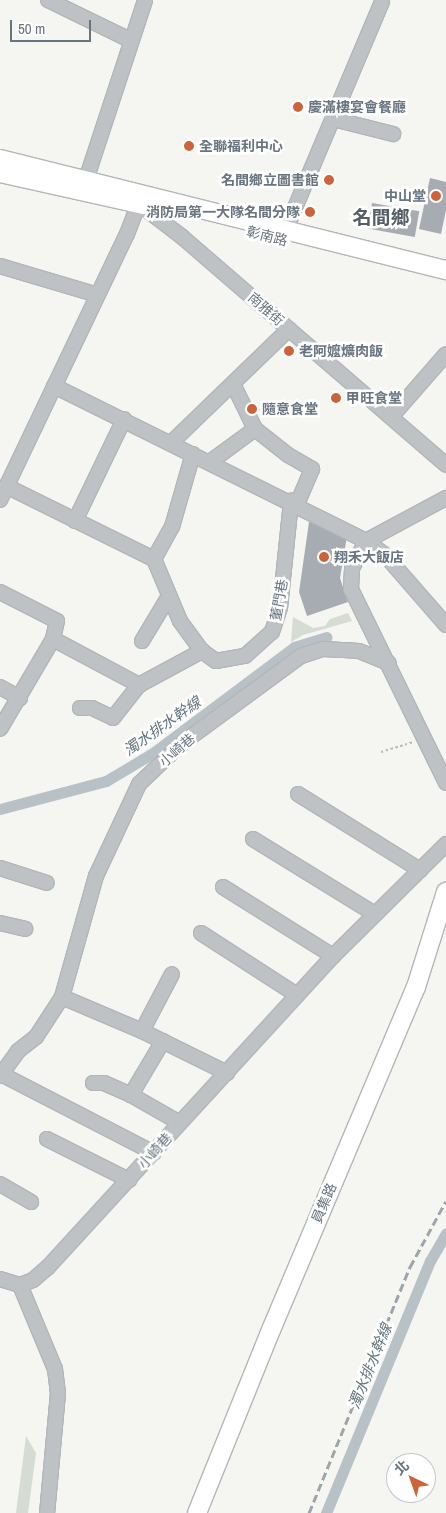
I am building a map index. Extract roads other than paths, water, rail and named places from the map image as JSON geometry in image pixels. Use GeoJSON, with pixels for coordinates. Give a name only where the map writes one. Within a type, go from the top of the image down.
{"type":"FeatureCollection","features":[{"type":"Feature","properties":{"kind":"main road","name":"彰南路"},"geometry":{"type":"LineString","coordinates":[[0,159],[84,185],[446,283]]}},
{"type":"Feature","properties":{"kind":"main road","name":"彰南路"},"geometry":{"type":"LineString","coordinates":[[0,173],[84,185]]}},
{"type":"Feature","properties":{"kind":"main road","name":"彰南路"},"geometry":{"type":"LineString","coordinates":[[140,199],[286,229],[446,270]]}},
{"type":"Feature","properties":{"kind":"main road","name":"員集路"},"geometry":{"type":"LineString","coordinates":[[197,1513],[416,987],[446,892]]}},
{"type":"Feature","properties":{"kind":"street"},"geometry":{"type":"LineString","coordinates":[[48,0],[130,40]]}},
{"type":"Feature","properties":{"kind":"street"},"geometry":{"type":"LineString","coordinates":[[84,185],[130,40],[145,0]]}},
{"type":"Feature","properties":{"kind":"street","name":"彰南路"},"geometry":{"type":"LineString","coordinates":[[286,229],[382,2]]}},
{"type":"Feature","properties":{"kind":"street"},"geometry":{"type":"LineString","coordinates":[[333,119],[393,134]]}},
{"type":"Feature","properties":{"kind":"street"},"geometry":{"type":"LineString","coordinates":[[0,500],[98,295],[140,199]]}},
{"type":"Feature","properties":{"kind":"street","name":"南雅街"},"geometry":{"type":"LineString","coordinates":[[140,199],[392,416],[446,465]]}},
{"type":"Feature","properties":{"kind":"street"},"geometry":{"type":"LineString","coordinates":[[0,266],[98,295]]}},
{"type":"Feature","properties":{"kind":"street"},"geometry":{"type":"LineString","coordinates":[[171,443],[289,329]]}},
{"type":"Feature","properties":{"kind":"street"},"geometry":{"type":"LineString","coordinates":[[392,416],[446,354]]}},
{"type":"Feature","properties":{"kind":"street"},"geometry":{"type":"LineString","coordinates":[[210,462],[256,428],[237,396],[233,384]]}},
{"type":"Feature","properties":{"kind":"street"},"geometry":{"type":"LineString","coordinates":[[54,386],[294,502],[366,541],[385,555],[446,625]]}},
{"type":"Feature","properties":{"kind":"street"},"geometry":{"type":"LineString","coordinates":[[75,521],[124,420]]}},
{"type":"Feature","properties":{"kind":"street","name":"董門巷"},"geometry":{"type":"LineString","coordinates":[[202,651],[216,661],[232,660],[245,656],[272,632],[280,608],[294,502],[312,469],[288,455],[256,428]]}},
{"type":"Feature","properties":{"kind":"street"},"geometry":{"type":"LineString","coordinates":[[154,560],[172,527],[193,454]]}},
{"type":"Feature","properties":{"kind":"street"},"geometry":{"type":"LineString","coordinates":[[6,486],[154,560],[180,621],[202,651],[139,685],[113,718],[92,708],[80,708]]}},
{"type":"Feature","properties":{"kind":"street"},"geometry":{"type":"LineString","coordinates":[[446,498],[366,541],[352,569],[351,589],[389,663],[446,783]]}},
{"type":"Feature","properties":{"kind":"street"},"geometry":{"type":"LineString","coordinates":[[0,592],[57,621],[53,639],[20,698],[0,729]]}},
{"type":"Feature","properties":{"kind":"street"},"geometry":{"type":"LineString","coordinates":[[142,641],[169,596]]}},
{"type":"Feature","properties":{"kind":"street"},"geometry":{"type":"LineString","coordinates":[[53,639],[139,685]]}},
{"type":"Feature","properties":{"kind":"street","name":"小崎巷"},"geometry":{"type":"LineString","coordinates":[[1,1075],[18,1051],[36,1037],[62,997],[96,876],[139,784],[181,744],[301,656],[324,649],[358,651],[389,663]]}},
{"type":"Feature","properties":{"kind":"street"},"geometry":{"type":"LineString","coordinates":[[0,687],[20,698]]}},
{"type":"Feature","properties":{"kind":"street"},"geometry":{"type":"LineString","coordinates":[[298,794],[420,870]]}},
{"type":"Feature","properties":{"kind":"street"},"geometry":{"type":"LineString","coordinates":[[253,839],[375,914]]}},
{"type":"Feature","properties":{"kind":"street","name":"小崎巷"},"geometry":{"type":"LineString","coordinates":[[20,1285],[33,1280],[48,1267],[333,956],[446,844]]}},
{"type":"Feature","properties":{"kind":"street"},"geometry":{"type":"LineString","coordinates":[[0,868],[47,883]]}},
{"type":"Feature","properties":{"kind":"street"},"geometry":{"type":"LineString","coordinates":[[224,888],[333,956]]}},
{"type":"Feature","properties":{"kind":"street"},"geometry":{"type":"LineString","coordinates":[[0,924],[25,929]]}},
{"type":"Feature","properties":{"kind":"street"},"geometry":{"type":"LineString","coordinates":[[202,933],[297,995]]}},
{"type":"Feature","properties":{"kind":"street"},"geometry":{"type":"LineString","coordinates":[[142,1031],[172,974]]}},
{"type":"Feature","properties":{"kind":"street"},"geometry":{"type":"LineString","coordinates":[[62,997],[142,1031],[227,1073]]}},
{"type":"Feature","properties":{"kind":"street"},"geometry":{"type":"LineString","coordinates":[[132,1095],[163,1041]]}},
{"type":"Feature","properties":{"kind":"street"},"geometry":{"type":"LineString","coordinates":[[1,1075],[154,1153]]}},
{"type":"Feature","properties":{"kind":"street"},"geometry":{"type":"LineString","coordinates":[[92,1083],[104,1083],[132,1095],[180,1123]]}},
{"type":"Feature","properties":{"kind":"street"},"geometry":{"type":"LineString","coordinates":[[47,1140],[129,1180]]}},
{"type":"Feature","properties":{"kind":"street"},"geometry":{"type":"LineString","coordinates":[[0,1184],[31,1202]]}},
{"type":"Feature","properties":{"kind":"street"},"geometry":{"type":"LineString","coordinates":[[0,1279],[20,1285],[55,1369],[58,1393],[48,1513]]}},
{"type":"Feature","properties":{"kind":"waterway","name":"濁水排水幹線"},"geometry":{"type":"LineString","coordinates":[[0,809],[106,781],[153,753],[294,647],[326,637]]}},
{"type":"Feature","properties":{"kind":"waterway","name":"濁水排水幹線"},"geometry":{"type":"LineString","coordinates":[[326,1513],[430,1261],[446,1233]]}},
{"type":"Feature","properties":{"kind":"railway"},"geometry":{"type":"LineString","coordinates":[[309,1513],[410,1267],[446,1201]]}},
{"type":"Feature","properties":{"kind":"place","name":"慶滿樓宴會餐廳"},"geometry":{"type":"Point","coordinates":[298,107]}},
{"type":"Feature","properties":{"kind":"place","name":"全聯福利中心"},"geometry":{"type":"Point","coordinates":[189,146]}},
{"type":"Feature","properties":{"kind":"place","name":"名間鄉立圖書館"},"geometry":{"type":"Point","coordinates":[329,180]}},
{"type":"Feature","properties":{"kind":"place","name":"中山堂"},"geometry":{"type":"Point","coordinates":[436,196]}},
{"type":"Feature","properties":{"kind":"place","name":"消防局第一大隊名間分隊"},"geometry":{"type":"Point","coordinates":[310,212]}},
{"type":"Feature","properties":{"kind":"place","name":"老阿嬤爌肉飯"},"geometry":{"type":"Point","coordinates":[289,351]}},
{"type":"Feature","properties":{"kind":"place","name":"甲旺食堂"},"geometry":{"type":"Point","coordinates":[336,398]}},
{"type":"Feature","properties":{"kind":"place","name":"隨意食堂"},"geometry":{"type":"Point","coordinates":[252,409]}},
{"type":"Feature","properties":{"kind":"place","name":"翔禾大飯店"},"geometry":{"type":"Point","coordinates":[324,557]}},
{"type":"Feature","properties":{"kind":"district","name":"名間鄉"},"geometry":{"type":"Point","coordinates":[381,218]}}]}
